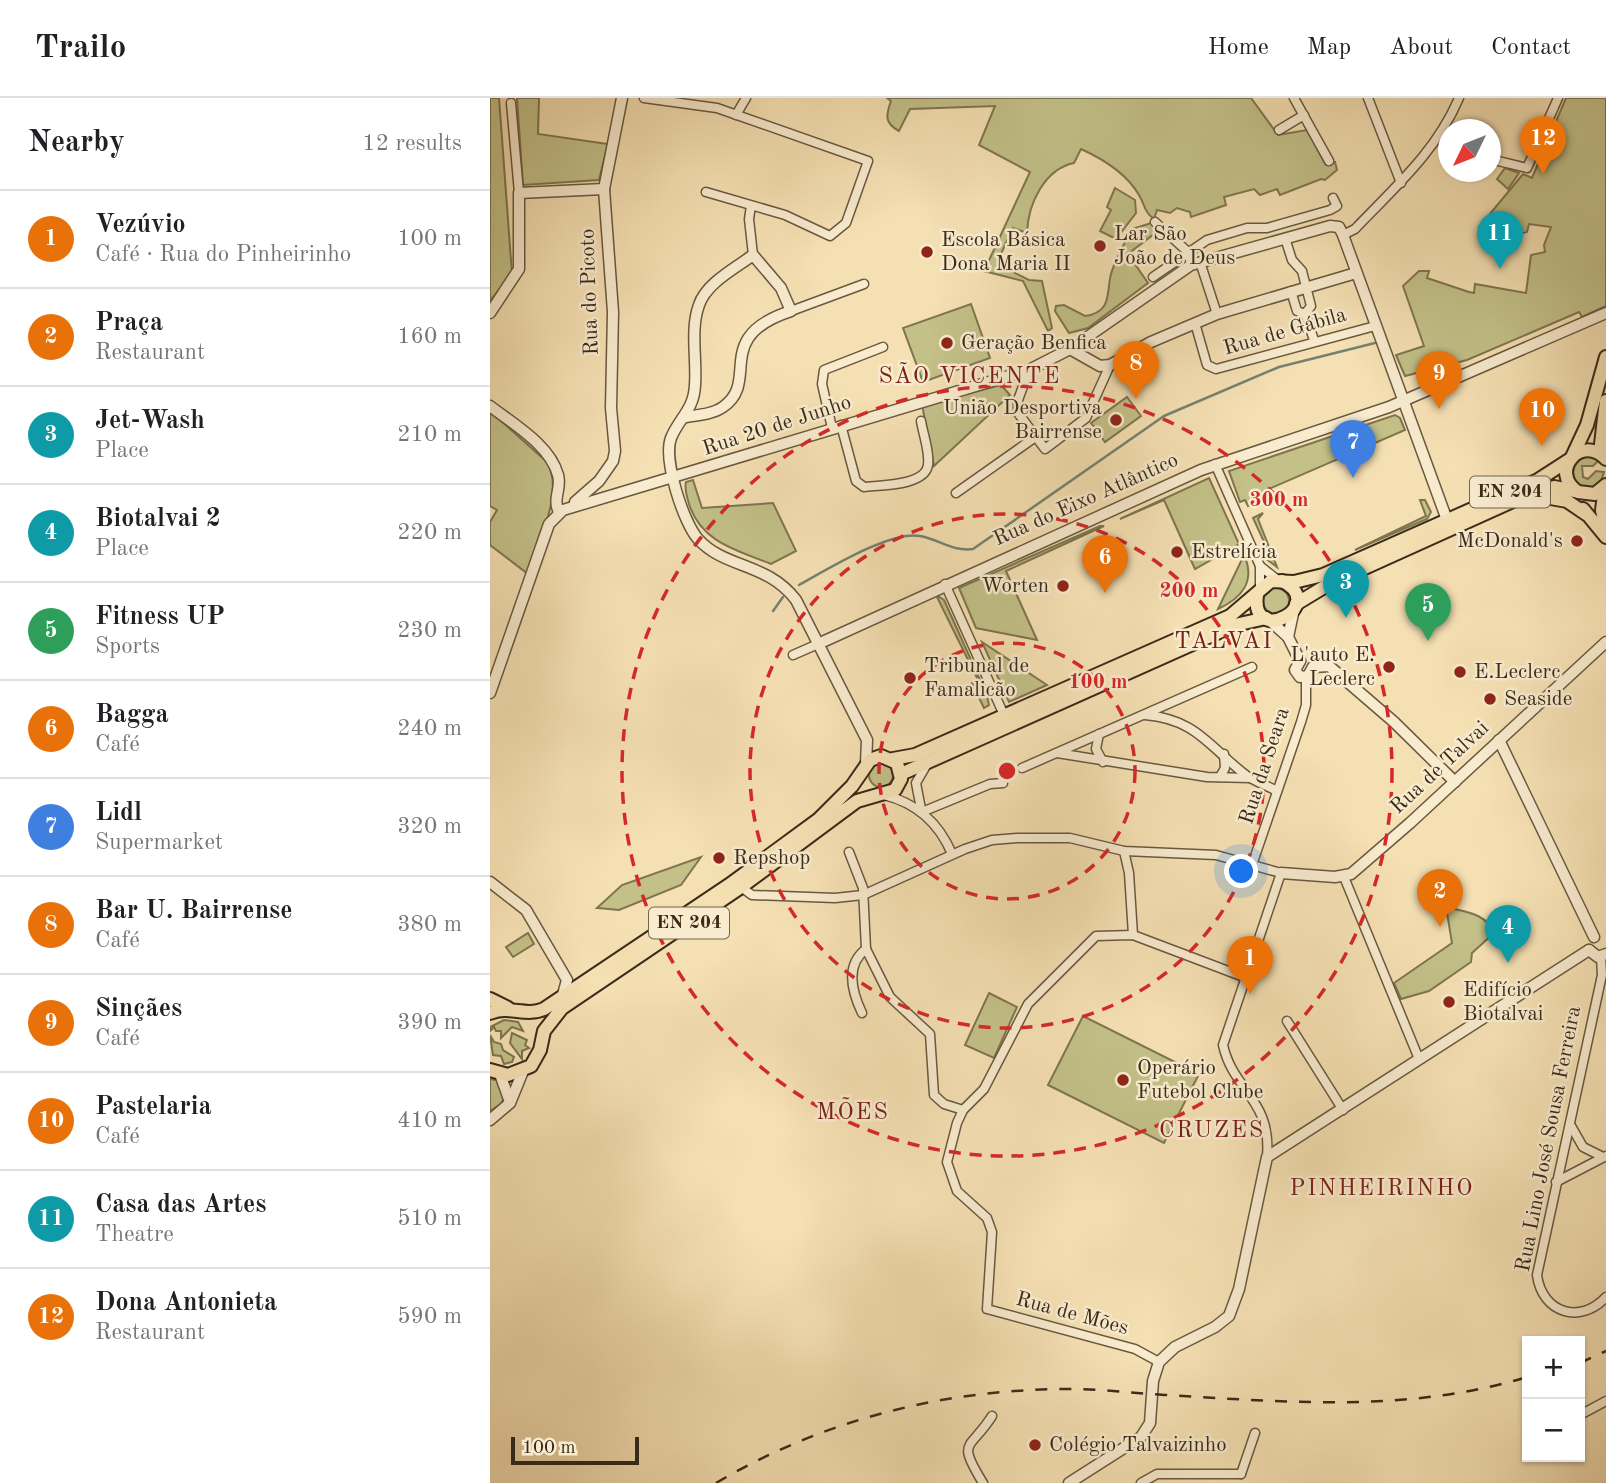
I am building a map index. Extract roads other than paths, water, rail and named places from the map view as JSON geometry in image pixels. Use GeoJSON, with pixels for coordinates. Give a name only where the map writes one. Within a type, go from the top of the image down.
{"type":"FeatureCollection","features":[{"type":"Feature","properties":{"kind":"main road"},"geometry":{"type":"LineString","coordinates":[[1586,514],[1566,477],[1571,457],[1587,425],[1606,356]]}},
{"type":"Feature","properties":{"kind":"main road"},"geometry":{"type":"LineString","coordinates":[[1604,456],[1606,401]]}},
{"type":"Feature","properties":{"kind":"main road","name":"EN 204"},"geometry":{"type":"LineString","coordinates":[[514,1010],[538,1012],[729,885],[819,819],[848,791],[864,767],[875,757],[915,755],[1230,616],[1271,581],[1322,575],[1538,480],[1571,457],[1589,450],[1604,456]]}},
{"type":"Feature","properties":{"kind":"main road"},"geometry":{"type":"LineString","coordinates":[[1526,495],[1545,487],[1589,495],[1605,486]]}},
{"type":"Feature","properties":{"kind":"main road","name":"EN 204"},"geometry":{"type":"LineString","coordinates":[[1605,486],[1602,510],[1606,534]]}},
{"type":"Feature","properties":{"kind":"main road","name":"EN 204"},"geometry":{"type":"LineString","coordinates":[[541,1041],[552,1018],[562,1008],[741,887],[851,804],[895,790],[901,774],[929,760],[1235,625],[1286,618],[1295,607],[1329,584],[1526,495],[1555,497],[1586,514],[1606,534]]}},
{"type":"Feature","properties":{"kind":"main road"},"geometry":{"type":"LineString","coordinates":[[1280,581],[1294,593],[1295,607]]}},
{"type":"Feature","properties":{"kind":"main road"},"geometry":{"type":"LineString","coordinates":[[1258,592],[1257,608],[1267,619]]}},
{"type":"Feature","properties":{"kind":"main road"},"geometry":{"type":"LineString","coordinates":[[890,758],[901,774]]}},
{"type":"Feature","properties":{"kind":"main road"},"geometry":{"type":"LineString","coordinates":[[864,767],[863,783],[881,795]]}},
{"type":"Feature","properties":{"kind":"main road"},"geometry":{"type":"LineString","coordinates":[[490,999],[535,1023],[541,1041],[536,1059],[523,1071],[493,1072]]}},
{"type":"Feature","properties":{"kind":"main road"},"geometry":{"type":"LineString","coordinates":[[490,1013],[514,1010]]}},
{"type":"Feature","properties":{"kind":"street","name":"Rua do Picoto"},"geometry":{"type":"LineString","coordinates":[[570,507],[599,481],[613,461],[615,451],[611,408],[613,312],[604,189],[622,98]]}},
{"type":"Feature","properties":{"kind":"street"},"geometry":{"type":"LineString","coordinates":[[644,98],[717,108],[868,160],[846,223],[835,233],[825,234],[785,215],[706,192]]}},
{"type":"Feature","properties":{"kind":"street"},"geometry":{"type":"LineString","coordinates":[[736,115],[746,98]]}},
{"type":"Feature","properties":{"kind":"street"},"geometry":{"type":"LineString","coordinates":[[1294,98],[1329,160]]}},
{"type":"Feature","properties":{"kind":"street"},"geometry":{"type":"LineString","coordinates":[[1367,98],[1401,183]]}},
{"type":"Feature","properties":{"kind":"street"},"geometry":{"type":"LineString","coordinates":[[1447,520],[1343,235],[1354,229],[1401,183],[1435,144],[1459,98]]}},
{"type":"Feature","properties":{"kind":"street"},"geometry":{"type":"LineString","coordinates":[[1501,161],[1527,169],[1558,98]]}},
{"type":"Feature","properties":{"kind":"street"},"geometry":{"type":"LineString","coordinates":[[490,313],[519,269],[519,193],[511,103]]}},
{"type":"Feature","properties":{"kind":"street"},"geometry":{"type":"LineString","coordinates":[[1279,130],[1304,115]]}},
{"type":"Feature","properties":{"kind":"street"},"geometry":{"type":"LineString","coordinates":[[519,193],[604,189]]}},
{"type":"Feature","properties":{"kind":"street"},"geometry":{"type":"LineString","coordinates":[[1153,276],[1207,240],[1247,228],[1267,228],[1330,210],[1336,206],[1333,198]]}},
{"type":"Feature","properties":{"kind":"street"},"geometry":{"type":"LineString","coordinates":[[751,206],[749,219],[753,255],[781,288],[791,311]]}},
{"type":"Feature","properties":{"kind":"street"},"geometry":{"type":"LineString","coordinates":[[1155,222],[1188,252],[1217,314]]}},
{"type":"Feature","properties":{"kind":"street","name":"Rua 20 de Junho"},"geometry":{"type":"LineString","coordinates":[[559,512],[1030,370],[1070,349],[1195,263],[1330,226],[1339,227],[1343,235]]}},
{"type":"Feature","properties":{"kind":"street"},"geometry":{"type":"LineString","coordinates":[[1285,238],[1292,260],[1302,271],[1311,306],[1305,314]]}},
{"type":"Feature","properties":{"kind":"street"},"geometry":{"type":"LineString","coordinates":[[753,255],[708,290],[699,304],[695,389],[686,417],[670,442],[673,478],[685,517],[699,540],[716,553],[767,573],[787,589],[867,740],[890,758]]}},
{"type":"Feature","properties":{"kind":"street"},"geometry":{"type":"LineString","coordinates":[[1070,349],[1100,366],[1110,365],[1217,314],[1356,273]]}},
{"type":"Feature","properties":{"kind":"street"},"geometry":{"type":"LineString","coordinates":[[686,417],[709,413],[727,404],[736,392],[742,351],[750,333],[772,317],[864,284]]}},
{"type":"Feature","properties":{"kind":"street"},"geometry":{"type":"LineString","coordinates":[[1291,291],[1297,311],[1305,314]]}},
{"type":"Feature","properties":{"kind":"street","name":"Rua do Eixo Atlântico"},"geometry":{"type":"LineString","coordinates":[[793,655],[945,583],[1215,464],[1403,401],[1606,313]]}},
{"type":"Feature","properties":{"kind":"street"},"geometry":{"type":"LineString","coordinates":[[1305,314],[1314,340]]}},
{"type":"Feature","properties":{"kind":"street","name":"Rua de Gábila"},"geometry":{"type":"LineString","coordinates":[[1195,323],[1208,365],[1213,369],[1314,340],[1375,326]]}},
{"type":"Feature","properties":{"kind":"street"},"geometry":{"type":"LineString","coordinates":[[883,348],[824,370],[822,384],[856,481],[864,487],[915,480],[925,472],[928,464],[921,421]]}},
{"type":"Feature","properties":{"kind":"street"},"geometry":{"type":"LineString","coordinates":[[1030,370],[1017,407],[1021,419],[1045,449],[1081,424],[1090,412],[1110,365]]}},
{"type":"Feature","properties":{"kind":"street"},"geometry":{"type":"LineString","coordinates":[[490,406],[551,459],[559,481],[555,501],[559,512],[549,524],[490,693]]}},
{"type":"Feature","properties":{"kind":"street"},"geometry":{"type":"LineString","coordinates":[[956,493],[1034,438]]}},
{"type":"Feature","properties":{"kind":"street"},"geometry":{"type":"LineString","coordinates":[[1215,464],[1260,566],[1258,592]]}},
{"type":"Feature","properties":{"kind":"street","name":"Rua do Picoto"},"geometry":{"type":"LineString","coordinates":[[596,499],[599,481]]}},
{"type":"Feature","properties":{"kind":"street"},"geometry":{"type":"LineString","coordinates":[[1260,566],[1280,581]]}},
{"type":"Feature","properties":{"kind":"street"},"geometry":{"type":"LineString","coordinates":[[945,583],[1004,715]]}},
{"type":"Feature","properties":{"kind":"street"},"geometry":{"type":"LineString","coordinates":[[1288,637],[1295,607]]}},
{"type":"Feature","properties":{"kind":"street","name":"Rua da Seara"},"geometry":{"type":"LineString","coordinates":[[1267,619],[1288,637],[1300,661],[1296,670],[1300,677],[1312,673],[1312,667]]}},
{"type":"Feature","properties":{"kind":"street","name":"Rua de Talvai"},"geometry":{"type":"LineString","coordinates":[[1344,877],[1455,782],[1606,642]]}},
{"type":"Feature","properties":{"kind":"street"},"geometry":{"type":"LineString","coordinates":[[1300,661],[1307,660],[1312,667],[1329,666],[1394,722],[1455,782]]}},
{"type":"Feature","properties":{"kind":"street"},"geometry":{"type":"LineString","coordinates":[[1022,768],[1252,667]]}},
{"type":"Feature","properties":{"kind":"street","name":"Rua da Seara"},"geometry":{"type":"LineString","coordinates":[[1252,865],[1306,705],[1306,677]]}},
{"type":"Feature","properties":{"kind":"street"},"geometry":{"type":"LineString","coordinates":[[1172,702],[1171,712],[1175,720]]}},
{"type":"Feature","properties":{"kind":"street"},"geometry":{"type":"LineString","coordinates":[[1142,715],[1175,720],[1192,727],[1251,778],[1277,791]]}},
{"type":"Feature","properties":{"kind":"street"},"geometry":{"type":"LineString","coordinates":[[1099,734],[1096,749],[1103,762]]}},
{"type":"Feature","properties":{"kind":"street"},"geometry":{"type":"LineString","coordinates":[[864,767],[867,740]]}},
{"type":"Feature","properties":{"kind":"street"},"geometry":{"type":"LineString","coordinates":[[1499,740],[1594,937]]}},
{"type":"Feature","properties":{"kind":"street"},"geometry":{"type":"LineString","coordinates":[[1057,753],[1103,762],[1220,777],[1251,778]]}},
{"type":"Feature","properties":{"kind":"street"},"geometry":{"type":"LineString","coordinates":[[1220,777],[1225,768],[1224,754]]}},
{"type":"Feature","properties":{"kind":"street"},"geometry":{"type":"LineString","coordinates":[[922,812],[916,783],[929,760]]}},
{"type":"Feature","properties":{"kind":"street"},"geometry":{"type":"LineString","coordinates":[[922,812],[990,784],[1003,783]]}},
{"type":"Feature","properties":{"kind":"street"},"geometry":{"type":"LineString","coordinates":[[881,795],[906,801],[922,812],[941,831],[952,854]]}},
{"type":"Feature","properties":{"kind":"street"},"geometry":{"type":"LineString","coordinates":[[741,887],[752,895],[835,898],[863,895],[952,854],[992,840],[1040,837],[1079,839],[1124,851],[1206,854],[1281,873],[1344,877],[1419,1059]]}},
{"type":"Feature","properties":{"kind":"street"},"geometry":{"type":"LineString","coordinates":[[1124,851],[1129,873],[1133,935]]}},
{"type":"Feature","properties":{"kind":"street"},"geometry":{"type":"LineString","coordinates":[[849,852],[863,895],[866,949],[890,997],[930,1034],[934,1094],[944,1104],[963,1110],[984,1089],[1028,1004],[1085,944],[1096,936],[1133,935],[1244,977]]}},
{"type":"Feature","properties":{"kind":"street"},"geometry":{"type":"LineString","coordinates":[[1069,1483],[1146,1431],[1150,1423],[1153,1381],[1158,1362],[1175,1347],[1223,1322],[1233,1309],[1267,1157],[1267,1133],[1262,1111],[1234,1071],[1223,1045],[1281,873]]}},
{"type":"Feature","properties":{"kind":"street"},"geometry":{"type":"LineString","coordinates":[[490,882],[526,910],[567,980],[562,998]]}},
{"type":"Feature","properties":{"kind":"street"},"geometry":{"type":"LineString","coordinates":[[1594,937],[1606,940]]}},
{"type":"Feature","properties":{"kind":"street"},"geometry":{"type":"LineString","coordinates":[[1267,1157],[1589,950],[1589,944],[1594,937]]}},
{"type":"Feature","properties":{"kind":"street"},"geometry":{"type":"LineString","coordinates":[[862,1013],[852,977],[856,960],[866,949]]}},
{"type":"Feature","properties":{"kind":"street","name":"Rua Lino José Sousa Ferreira"},"geometry":{"type":"LineString","coordinates":[[1589,950],[1595,957],[1603,956],[1601,975],[1537,1275],[1542,1292],[1552,1306],[1570,1314],[1592,1309],[1606,1297]]}},
{"type":"Feature","properties":{"kind":"street"},"geometry":{"type":"LineString","coordinates":[[567,980],[583,983]]}},
{"type":"Feature","properties":{"kind":"street"},"geometry":{"type":"LineString","coordinates":[[1287,1021],[1343,1110]]}},
{"type":"Feature","properties":{"kind":"street"},"geometry":{"type":"LineString","coordinates":[[490,1120],[510,1103],[523,1071]]}},
{"type":"Feature","properties":{"kind":"street"},"geometry":{"type":"LineString","coordinates":[[493,1072],[507,1087],[510,1103]]}},
{"type":"Feature","properties":{"kind":"street","name":"Rua de Mões"},"geometry":{"type":"LineString","coordinates":[[963,1110],[947,1162],[957,1191],[987,1218],[992,1232],[985,1303],[988,1309],[1135,1349],[1158,1362]]}},
{"type":"Feature","properties":{"kind":"street"},"geometry":{"type":"LineString","coordinates":[[1570,1123],[1573,1134],[1583,1147],[1605,1156]]}},
{"type":"Feature","properties":{"kind":"street"},"geometry":{"type":"LineString","coordinates":[[1556,1182],[1605,1156]]}},
{"type":"Feature","properties":{"kind":"street"},"geometry":{"type":"LineString","coordinates":[[1585,1412],[1606,1401]]}},
{"type":"Feature","properties":{"kind":"street"},"geometry":{"type":"LineString","coordinates":[[984,1483],[969,1460],[968,1447],[973,1436],[984,1428],[992,1416]]}},
{"type":"Feature","properties":{"kind":"street"},"geometry":{"type":"LineString","coordinates":[[1141,1483],[1157,1474],[1243,1479],[1255,1433]]}},
{"type":"Feature","properties":{"kind":"waterway"},"geometry":{"type":"LineString","coordinates":[[799,585],[842,561],[893,539],[920,536],[959,549],[973,549],[1164,416],[1279,367],[1375,343]]}},
{"type":"Feature","properties":{"kind":"waterway"},"geometry":{"type":"LineString","coordinates":[[773,611],[783,597]]}},
{"type":"Feature","properties":{"kind":"railway"},"geometry":{"type":"LineString","coordinates":[[1585,1361],[1606,1351]]}},
{"type":"Feature","properties":{"kind":"railway"},"geometry":{"type":"LineString","coordinates":[[716,1483],[800,1441],[843,1425],[887,1412],[977,1395],[1023,1390],[1082,1389],[1257,1400],[1348,1402],[1438,1396],[1522,1378]]}},
{"type":"Feature","properties":{"kind":"place","name":"Dona Antonieta"},"geometry":{"type":"Point","coordinates":[1543,174]}},
{"type":"Feature","properties":{"kind":"place","name":"Lar São João de Deus"},"geometry":{"type":"Point","coordinates":[1100,246]}},
{"type":"Feature","properties":{"kind":"place","name":"Escola Básica Dona Maria II"},"geometry":{"type":"Point","coordinates":[927,252]}},
{"type":"Feature","properties":{"kind":"place","name":"Casa das Artes"},"geometry":{"type":"Point","coordinates":[1500,269]}},
{"type":"Feature","properties":{"kind":"place","name":"Geração Benfica"},"geometry":{"type":"Point","coordinates":[947,343]}},
{"type":"Feature","properties":{"kind":"place","name":"Bar U. Bairrense"},"geometry":{"type":"Point","coordinates":[1136,399]}},
{"type":"Feature","properties":{"kind":"place","name":"Sinçães"},"geometry":{"type":"Point","coordinates":[1439,409]}},
{"type":"Feature","properties":{"kind":"place","name":"União Desportiva Bairrense"},"geometry":{"type":"Point","coordinates":[1116,420]}},
{"type":"Feature","properties":{"kind":"place","name":"Pastelaria"},"geometry":{"type":"Point","coordinates":[1542,446]}},
{"type":"Feature","properties":{"kind":"place","name":"Lidl"},"geometry":{"type":"Point","coordinates":[1353,478]}},
{"type":"Feature","properties":{"kind":"place","name":"McDonald's"},"geometry":{"type":"Point","coordinates":[1577,541]}},
{"type":"Feature","properties":{"kind":"place","name":"Estrelícia"},"geometry":{"type":"Point","coordinates":[1177,552]}},
{"type":"Feature","properties":{"kind":"place","name":"Worten"},"geometry":{"type":"Point","coordinates":[1063,586]}},
{"type":"Feature","properties":{"kind":"place","name":"Bagga"},"geometry":{"type":"Point","coordinates":[1105,593]}},
{"type":"Feature","properties":{"kind":"place","name":"Jet-Wash"},"geometry":{"type":"Point","coordinates":[1346,618]}},
{"type":"Feature","properties":{"kind":"place","name":"Fitness UP"},"geometry":{"type":"Point","coordinates":[1428,641]}},
{"type":"Feature","properties":{"kind":"place","name":"L'auto E. Leclerc"},"geometry":{"type":"Point","coordinates":[1389,667]}},
{"type":"Feature","properties":{"kind":"place","name":"E.Leclerc"},"geometry":{"type":"Point","coordinates":[1460,672]}},
{"type":"Feature","properties":{"kind":"place","name":"Tribunal de Famalicão"},"geometry":{"type":"Point","coordinates":[910,678]}},
{"type":"Feature","properties":{"kind":"place","name":"Seaside"},"geometry":{"type":"Point","coordinates":[1490,699]}},
{"type":"Feature","properties":{"kind":"place","name":"Repshop"},"geometry":{"type":"Point","coordinates":[719,858]}},
{"type":"Feature","properties":{"kind":"place","name":"Praça"},"geometry":{"type":"Point","coordinates":[1440,927]}},
{"type":"Feature","properties":{"kind":"place","name":"Biotalvai 2"},"geometry":{"type":"Point","coordinates":[1508,963]}},
{"type":"Feature","properties":{"kind":"place","name":"Vezúvio"},"geometry":{"type":"Point","coordinates":[1250,994]}},
{"type":"Feature","properties":{"kind":"place","name":"Edifício Biotalvai"},"geometry":{"type":"Point","coordinates":[1449,1002]}},
{"type":"Feature","properties":{"kind":"place","name":"Operário Futebol Clube"},"geometry":{"type":"Point","coordinates":[1123,1080]}},
{"type":"Feature","properties":{"kind":"place","name":"Colégio Talvaizinho"},"geometry":{"type":"Point","coordinates":[1035,1445]}},
{"type":"Feature","properties":{"kind":"district","name":"SÃO VICENTE"},"geometry":{"type":"Point","coordinates":[970,376]}},
{"type":"Feature","properties":{"kind":"district","name":"TALVAI"},"geometry":{"type":"Point","coordinates":[1224,641]}},
{"type":"Feature","properties":{"kind":"district","name":"MÕES"},"geometry":{"type":"Point","coordinates":[853,1112]}},
{"type":"Feature","properties":{"kind":"district","name":"CRUZES"},"geometry":{"type":"Point","coordinates":[1212,1130]}},
{"type":"Feature","properties":{"kind":"district","name":"PINHEIRINHO"},"geometry":{"type":"Point","coordinates":[1382,1188]}}]}
